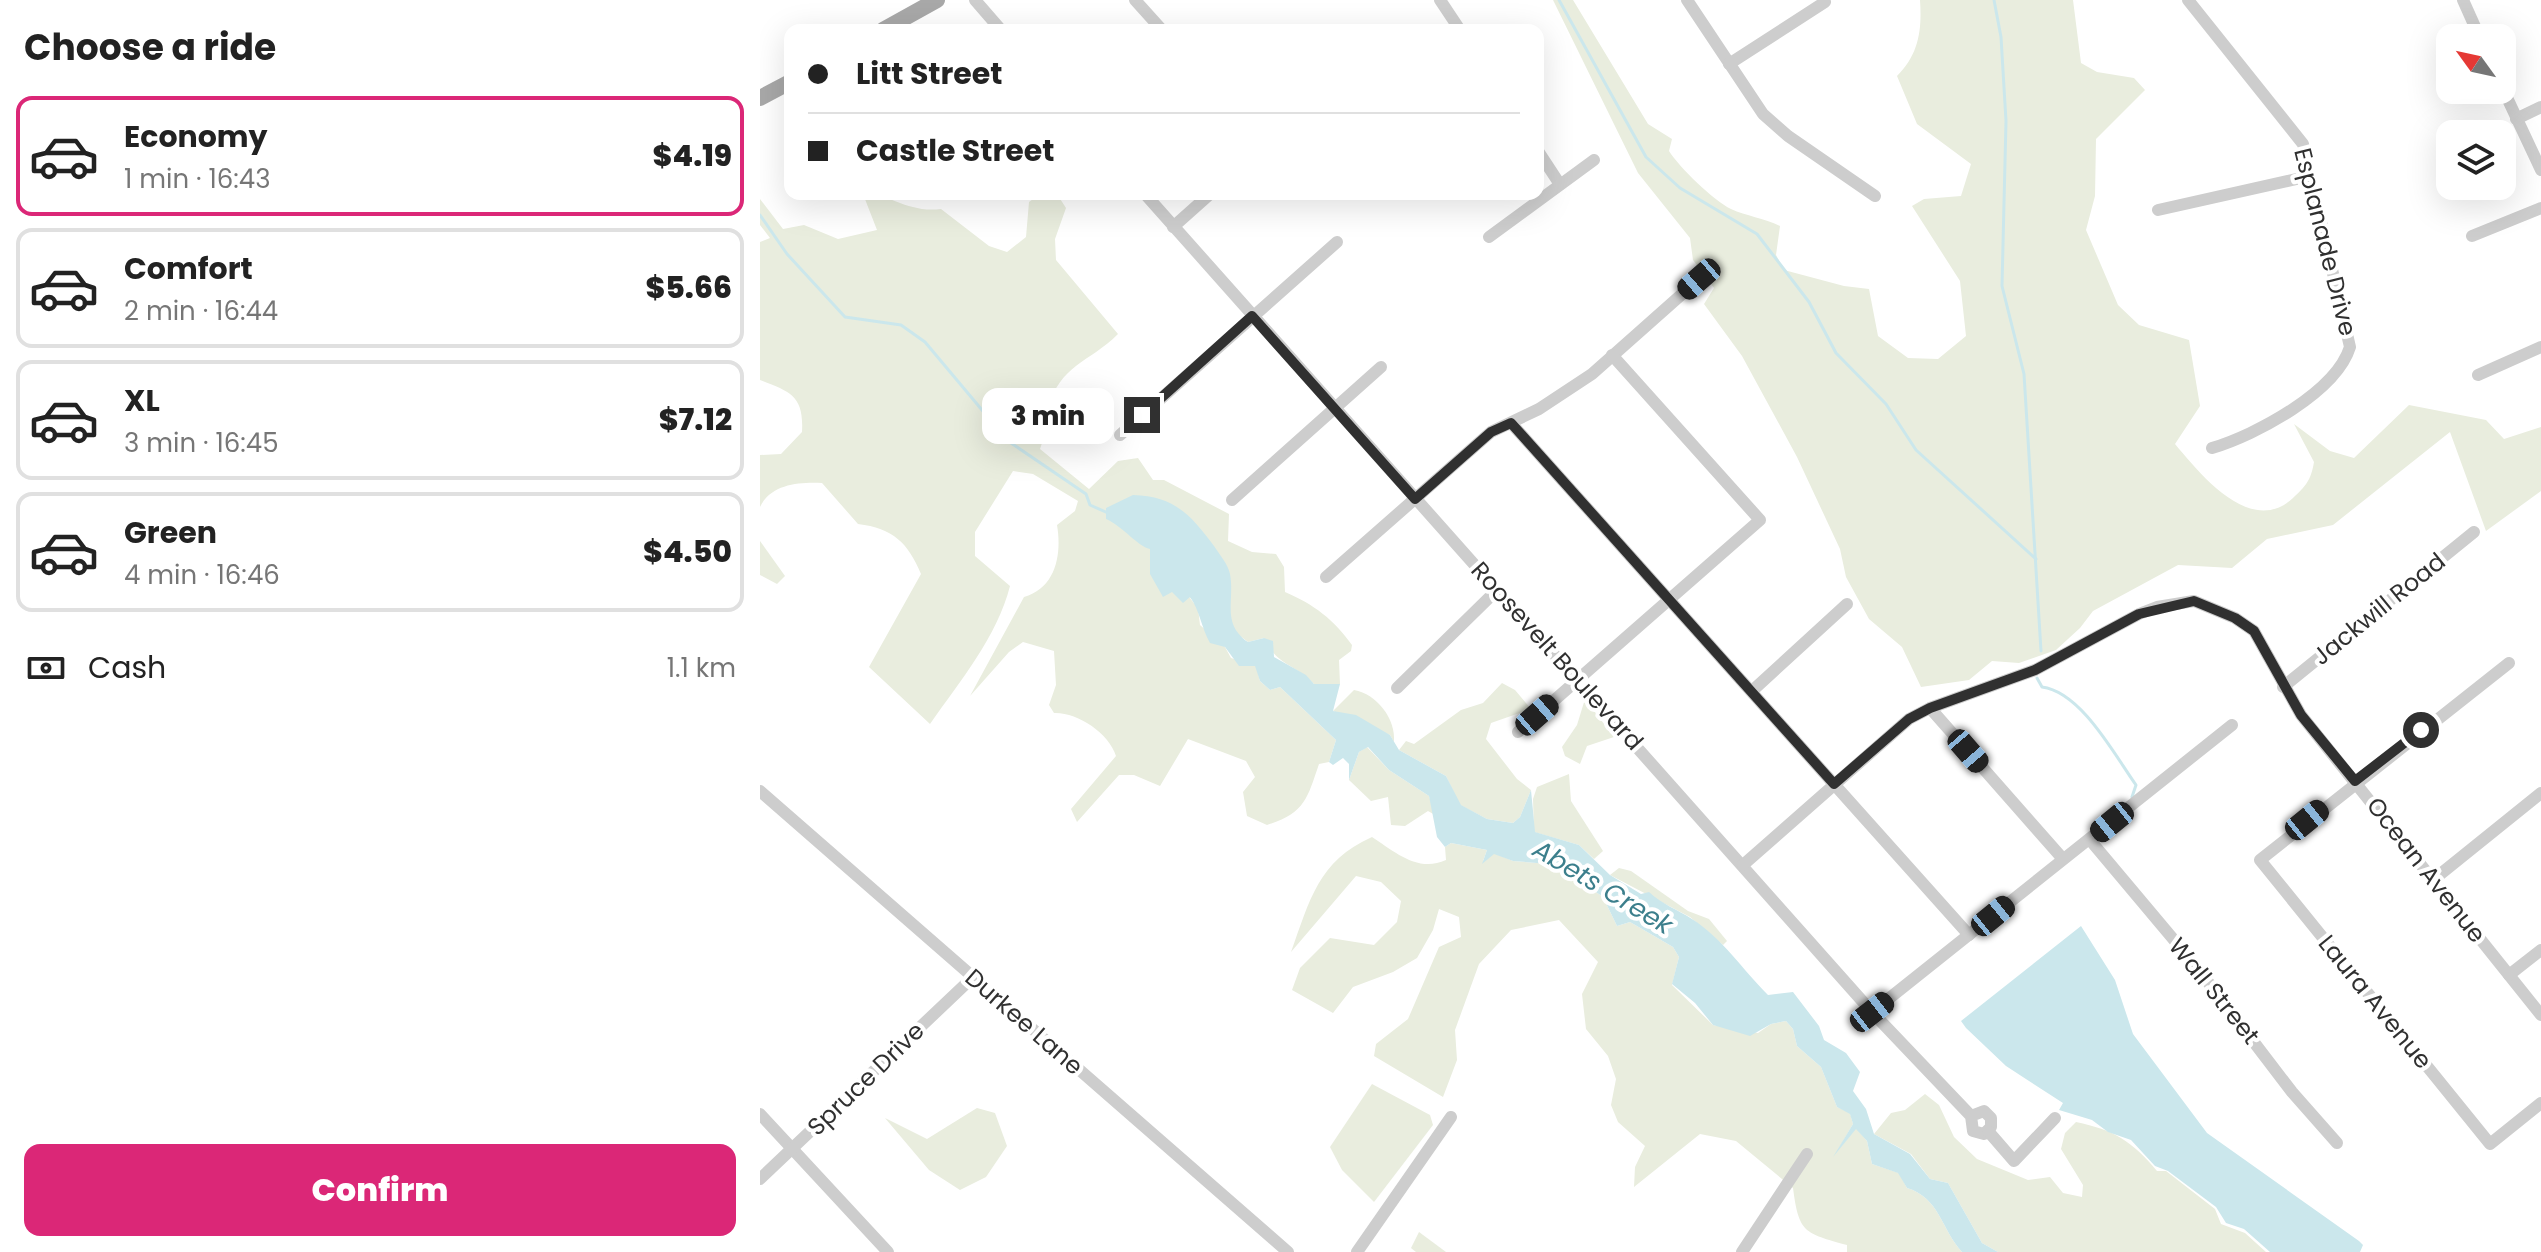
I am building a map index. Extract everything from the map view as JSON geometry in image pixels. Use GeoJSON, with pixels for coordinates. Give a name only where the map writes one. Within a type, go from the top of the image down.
{"type":"FeatureCollection","features":[{"type":"Feature","properties":{"kind":"main road"},"geometry":{"type":"LineString","coordinates":[[894,24],[937,0]]}},
{"type":"Feature","properties":{"kind":"main road"},"geometry":{"type":"LineString","coordinates":[[760,98],[784,85]]}},
{"type":"Feature","properties":{"kind":"street"},"geometry":{"type":"LineString","coordinates":[[975,0],[996,24]]}},
{"type":"Feature","properties":{"kind":"street"},"geometry":{"type":"LineString","coordinates":[[1135,0],[1157,24]]}},
{"type":"Feature","properties":{"kind":"street"},"geometry":{"type":"LineString","coordinates":[[1440,0],[1456,24]]}},
{"type":"Feature","properties":{"kind":"street"},"geometry":{"type":"LineString","coordinates":[[1687,0],[1773,124],[1875,196]]}},
{"type":"Feature","properties":{"kind":"street","name":"Esplanade Drive"},"geometry":{"type":"LineString","coordinates":[[2188,0],[2303,144],[2350,337],[2348,357],[2342,370],[2330,381],[2259,430],[2212,448]]}},
{"type":"Feature","properties":{"kind":"street"},"geometry":{"type":"LineString","coordinates":[[2463,0],[2474,24]]}},
{"type":"Feature","properties":{"kind":"street"},"geometry":{"type":"LineString","coordinates":[[1729,64],[1825,2]]}},
{"type":"Feature","properties":{"kind":"street"},"geometry":{"type":"LineString","coordinates":[[2509,104],[2541,170]]}},
{"type":"Feature","properties":{"kind":"street"},"geometry":{"type":"LineString","coordinates":[[2516,119],[2541,107]]}},
{"type":"Feature","properties":{"kind":"street"},"geometry":{"type":"LineString","coordinates":[[1544,160],[1559,183]]}},
{"type":"Feature","properties":{"kind":"street"},"geometry":{"type":"LineString","coordinates":[[1544,195],[1594,160]]}},
{"type":"Feature","properties":{"kind":"street"},"geometry":{"type":"LineString","coordinates":[[2158,210],[2310,176]]}},
{"type":"Feature","properties":{"kind":"street","name":"Roosevelt Boulevard"},"geometry":{"type":"LineString","coordinates":[[1150,200],[1872,1012],[1971,1116],[1973,1131],[1988,1131],[2014,1161],[2055,1118]]}},
{"type":"Feature","properties":{"kind":"street"},"geometry":{"type":"LineString","coordinates":[[1173,227],[1203,200]]}},
{"type":"Feature","properties":{"kind":"street"},"geometry":{"type":"LineString","coordinates":[[1489,237],[1537,200]]}},
{"type":"Feature","properties":{"kind":"street"},"geometry":{"type":"LineString","coordinates":[[2472,236],[2541,208]]}},
{"type":"Feature","properties":{"kind":"street"},"geometry":{"type":"LineString","coordinates":[[1120,435],[1337,242]]}},
{"type":"Feature","properties":{"kind":"street"},"geometry":{"type":"LineString","coordinates":[[1326,577],[1491,432],[1565,393],[1699,279]]}},
{"type":"Feature","properties":{"kind":"street"},"geometry":{"type":"LineString","coordinates":[[2478,375],[2541,347]]}},
{"type":"Feature","properties":{"kind":"street"},"geometry":{"type":"LineString","coordinates":[[1518,732],[1760,520],[1612,355]]}},
{"type":"Feature","properties":{"kind":"street"},"geometry":{"type":"LineString","coordinates":[[1232,500],[1381,367]]}},
{"type":"Feature","properties":{"kind":"street"},"geometry":{"type":"LineString","coordinates":[[1511,423],[1969,935]]}},
{"type":"Feature","properties":{"kind":"street","name":"Jackwill Road"},"geometry":{"type":"LineString","coordinates":[[2283,687],[2474,532]]}},
{"type":"Feature","properties":{"kind":"street"},"geometry":{"type":"LineString","coordinates":[[1397,688],[1497,590]]}},
{"type":"Feature","properties":{"kind":"street","name":"Ocean Avenue"},"geometry":{"type":"LineString","coordinates":[[1743,865],[1909,719],[1930,708],[2035,670],[2139,614],[2179,602],[2194,601],[2254,631],[2283,687],[2541,1015]]}},
{"type":"Feature","properties":{"kind":"street"},"geometry":{"type":"LineString","coordinates":[[1752,691],[1847,604]]}},
{"type":"Feature","properties":{"kind":"street"},"geometry":{"type":"LineString","coordinates":[[2355,781],[2509,663]]}},
{"type":"Feature","properties":{"kind":"street"},"geometry":{"type":"LineString","coordinates":[[1930,708],[2063,859]]}},
{"type":"Feature","properties":{"kind":"street"},"geometry":{"type":"LineString","coordinates":[[1872,1012],[2232,725]]}},
{"type":"Feature","properties":{"kind":"street","name":"Laura Avenue"},"geometry":{"type":"LineString","coordinates":[[2355,781],[2260,860],[2490,1144],[2541,1103]]}},
{"type":"Feature","properties":{"kind":"street","name":"Durkee Lane"},"geometry":{"type":"LineString","coordinates":[[760,791],[1288,1252]]}},
{"type":"Feature","properties":{"kind":"street"},"geometry":{"type":"LineString","coordinates":[[2433,880],[2541,793]]}},
{"type":"Feature","properties":{"kind":"street","name":"Wall Street"},"geometry":{"type":"LineString","coordinates":[[2090,840],[2195,965],[2292,1092],[2337,1143]]}},
{"type":"Feature","properties":{"kind":"street"},"geometry":{"type":"LineString","coordinates":[[2509,975],[2541,950]]}},
{"type":"Feature","properties":{"kind":"street","name":"Spruce Drive"},"geometry":{"type":"LineString","coordinates":[[760,1179],[972,978]]}},
{"type":"Feature","properties":{"kind":"street"},"geometry":{"type":"LineString","coordinates":[[760,1114],[888,1252]]}},
{"type":"Feature","properties":{"kind":"street"},"geometry":{"type":"LineString","coordinates":[[1357,1252],[1451,1117]]}},
{"type":"Feature","properties":{"kind":"street"},"geometry":{"type":"LineString","coordinates":[[1742,1252],[1807,1154]]}},
{"type":"Feature","properties":{"kind":"shaded area"},"geometry":{"type":"Polygon","coordinates":[[[1553,0],[1573,0],[1648,124],[1672,139],[1669,151],[1689,174],[1731,209],[1780,226],[1776,255],[1784,270],[1844,286],[1869,289],[1878,336],[1908,358],[1938,359],[1966,336],[1960,281],[1912,206],[1924,199],[1961,196],[1971,164],[1917,124],[1897,76],[1910,59],[1918,41],[1920,0],[2073,0],[2081,63],[2097,72],[2134,78],[2145,90],[2096,139],[2095,196],[2086,230],[2118,305],[2139,325],[2189,340],[2200,406],[2175,444],[2198,471],[2228,497],[2244,506],[2260,510],[2277,508],[2301,490],[2313,468],[2314,462],[2294,424],[2330,451],[2354,458],[2409,405],[2486,420],[2504,439],[2541,427],[2541,491],[2486,531],[2450,432],[2333,525],[2267,539],[2232,568],[2178,565],[2093,611],[2056,650],[2019,663],[1992,661],[1969,680],[1921,687],[1902,647],[1869,619],[1846,577],[1840,549],[1797,457],[1742,356],[1704,304],[1714,288],[1693,260],[1690,238],[1638,173],[1553,0]]]}},
{"type":"Feature","properties":{"kind":"shaded area"},"geometry":{"type":"Polygon","coordinates":[[[760,199],[783,229],[804,225],[838,239],[877,230],[865,200],[892,200],[929,210],[941,209],[989,246],[1007,252],[1026,237],[1029,202],[1061,200],[1066,208],[1055,239],[1056,260],[1118,334],[1068,373],[1053,394],[1048,409],[1071,420],[1091,436],[1047,428],[1040,449],[1089,489],[1118,461],[1138,458],[1153,480],[1164,480],[1229,514],[1228,541],[1252,552],[1276,554],[1284,567],[1285,592],[1323,614],[1352,645],[1351,651],[1339,660],[1340,684],[1314,684],[1280,659],[1264,638],[1248,642],[1189,597],[1198,608],[1200,625],[1225,647],[1231,658],[1256,666],[1260,681],[1270,690],[1280,687],[1336,740],[1329,762],[1319,764],[1307,796],[1297,810],[1267,825],[1247,816],[1243,792],[1255,777],[1246,761],[1188,739],[1160,786],[1134,775],[1119,775],[1077,822],[1071,809],[1116,756],[1107,739],[1099,732],[1082,720],[1054,713],[1049,705],[1056,685],[1054,651],[1023,642],[1009,652],[970,696],[1024,597],[1035,593],[1050,578],[1057,558],[1057,525],[1075,511],[1078,501],[1033,474],[1013,471],[975,532],[975,556],[1010,586],[987,641],[930,724],[869,667],[921,574],[911,554],[898,539],[881,529],[858,524],[822,483],[795,484],[778,489],[760,507],[760,455],[781,454],[802,432],[802,420],[801,410],[793,397],[760,380],[760,242],[770,238],[760,225],[760,199]]]}},
{"type":"Feature","properties":{"kind":"shaded area"},"geometry":{"type":"Polygon","coordinates":[[[760,541],[785,576],[777,584],[760,575],[760,541]]]}},
{"type":"Feature","properties":{"kind":"shaded area"},"geometry":{"type":"Polygon","coordinates":[[[1502,683],[1515,690],[1531,709],[1491,723],[1486,739],[1517,779],[1531,790],[1520,817],[1513,823],[1487,819],[1460,805],[1446,776],[1399,750],[1406,741],[1414,744],[1461,710],[1483,703],[1502,683]]]}},
{"type":"Feature","properties":{"kind":"shaded area"},"geometry":{"type":"Polygon","coordinates":[[[1354,690],[1370,697],[1383,709],[1392,725],[1394,742],[1390,735],[1333,711],[1354,690]]]}},
{"type":"Feature","properties":{"kind":"shaded area"},"geometry":{"type":"Polygon","coordinates":[[[1585,699],[1614,737],[1587,746],[1580,764],[1565,756],[1562,747],[1577,725],[1585,699]]]}},
{"type":"Feature","properties":{"kind":"shaded area"},"geometry":{"type":"Polygon","coordinates":[[[1367,747],[1389,770],[1429,796],[1435,815],[1428,811],[1405,826],[1391,825],[1388,797],[1371,801],[1349,780],[1359,752],[1367,747]]]}},
{"type":"Feature","properties":{"kind":"shaded area"},"geometry":{"type":"Polygon","coordinates":[[[1569,774],[1571,801],[1603,851],[1594,859],[1579,845],[1534,832],[1533,799],[1537,787],[1569,774]]]}},
{"type":"Feature","properties":{"kind":"shaded area"},"geometry":{"type":"Polygon","coordinates":[[[1372,837],[1407,859],[1426,864],[1446,860],[1445,847],[1451,843],[1487,850],[1483,861],[1494,853],[1513,861],[1549,864],[1603,897],[1617,926],[1630,922],[1673,947],[1679,957],[1672,985],[1713,1025],[1758,1033],[1771,1024],[1786,1021],[1793,1029],[1797,1046],[1821,1067],[1837,1107],[1850,1113],[1853,1124],[1839,1148],[1856,1128],[1867,1141],[1872,1164],[1899,1173],[1907,1188],[1927,1199],[1962,1252],[1847,1252],[1847,1245],[1806,1229],[1798,1214],[1793,1188],[1736,1141],[1700,1134],[1634,1187],[1635,1167],[1645,1146],[1618,1122],[1611,1105],[1616,1079],[1608,1056],[1586,1029],[1582,994],[1598,962],[1559,920],[1511,930],[1479,964],[1455,1030],[1457,1060],[1443,1097],[1374,1056],[1376,1044],[1408,1019],[1439,947],[1461,937],[1459,917],[1439,909],[1433,930],[1417,958],[1393,972],[1353,987],[1333,1013],[1292,990],[1300,968],[1330,938],[1374,945],[1397,922],[1401,901],[1381,882],[1356,876],[1291,952],[1318,884],[1339,858],[1372,837]]]}},
{"type":"Feature","properties":{"kind":"shaded area"},"geometry":{"type":"Polygon","coordinates":[[[1619,868],[1631,871],[1688,911],[1709,919],[1727,941],[1723,945],[1690,917],[1610,875],[1619,868]]]}},
{"type":"Feature","properties":{"kind":"shaded area"},"geometry":{"type":"Polygon","coordinates":[[[1372,1084],[1430,1115],[1433,1125],[1374,1202],[1342,1170],[1330,1147],[1372,1084]]]}},
{"type":"Feature","properties":{"kind":"shaded area"},"geometry":{"type":"Polygon","coordinates":[[[1925,1094],[1939,1105],[1954,1137],[1977,1159],[2028,1180],[2050,1177],[2063,1193],[2082,1197],[2083,1185],[2061,1149],[2065,1133],[2076,1122],[2112,1133],[2130,1144],[2157,1171],[2166,1171],[2215,1209],[2221,1224],[2245,1233],[2266,1252],[1998,1252],[1982,1243],[1948,1183],[1930,1179],[1911,1154],[1874,1134],[1891,1113],[1905,1110],[1925,1094]]]}},
{"type":"Feature","properties":{"kind":"shaded area"},"geometry":{"type":"Polygon","coordinates":[[[977,1108],[995,1113],[1007,1146],[986,1177],[960,1190],[929,1170],[885,1118],[927,1139],[977,1108]]]}},
{"type":"Feature","properties":{"kind":"shaded area"},"geometry":{"type":"Polygon","coordinates":[[[1419,1232],[1446,1252],[1416,1252],[1411,1248],[1419,1232]]]}},
{"type":"Feature","properties":{"kind":"water"},"geometry":{"type":"Polygon","coordinates":[[[1133,495],[1171,503],[1197,525],[1229,570],[1234,627],[1248,642],[1264,638],[1273,641],[1274,657],[1306,675],[1314,684],[1340,684],[1333,711],[1356,715],[1390,735],[1399,750],[1446,776],[1461,805],[1487,819],[1513,823],[1520,817],[1531,790],[1535,832],[1579,845],[1610,875],[1641,894],[1649,892],[1692,919],[1723,945],[1768,995],[1793,992],[1819,1026],[1824,1040],[1846,1053],[1860,1072],[1853,1091],[1866,1109],[1874,1134],[1910,1154],[1930,1179],[1948,1183],[1982,1243],[1998,1252],[1962,1252],[1927,1199],[1907,1188],[1898,1173],[1872,1164],[1867,1141],[1856,1129],[1833,1157],[1853,1124],[1850,1114],[1837,1107],[1821,1067],[1797,1046],[1793,1029],[1786,1021],[1771,1024],[1750,1036],[1713,1025],[1695,1003],[1672,984],[1679,957],[1673,947],[1630,922],[1617,926],[1603,897],[1583,883],[1549,864],[1513,861],[1494,854],[1482,864],[1487,850],[1451,843],[1445,847],[1437,837],[1429,796],[1389,770],[1368,747],[1359,752],[1349,780],[1349,764],[1343,758],[1333,765],[1329,762],[1336,740],[1280,687],[1270,690],[1260,681],[1255,666],[1239,666],[1225,647],[1210,643],[1190,597],[1183,603],[1172,592],[1163,597],[1150,574],[1150,549],[1106,519],[1106,508],[1133,495]]]}},
{"type":"Feature","properties":{"kind":"water"},"geometry":{"type":"Polygon","coordinates":[[[2081,926],[2115,980],[2133,1034],[2207,1133],[2359,1241],[2363,1245],[2360,1252],[2270,1252],[2244,1229],[2226,1223],[2216,1207],[2168,1171],[2155,1166],[2131,1140],[2108,1132],[2092,1120],[2059,1110],[2063,1103],[2006,1066],[1966,1028],[1961,1021],[2081,926]]]}},
{"type":"Feature","properties":{"kind":"waterway"},"geometry":{"type":"LineString","coordinates":[[1559,0],[1646,157],[1680,188],[1757,234],[1809,302],[1836,353],[1886,404],[1916,450],[2036,559]]}},
{"type":"Feature","properties":{"kind":"waterway"},"geometry":{"type":"LineString","coordinates":[[1994,0],[2001,37],[2006,121],[2002,286],[2024,374],[2041,651]]}},
{"type":"Feature","properties":{"kind":"waterway","name":"Abets Creek"},"geometry":{"type":"LineString","coordinates":[[760,215],[787,254],[845,317],[901,325],[925,342],[1008,441],[1086,494],[1090,505],[1108,513]]}},
{"type":"Feature","properties":{"kind":"waterway"},"geometry":{"type":"LineString","coordinates":[[2037,678],[2042,687],[2070,700],[2095,726],[2136,785],[2132,797]]}},
{"type":"Feature","properties":{"kind":"route"},"geometry":{"type":"LineString","coordinates":[[1142,415],[1252,316],[1415,499],[1491,432],[1511,423],[1834,784],[1909,719],[1930,708],[2035,670],[2139,614],[2179,602],[2194,601],[2210,607],[2254,631],[2301,715],[2355,781],[2421,730]]}}]}
